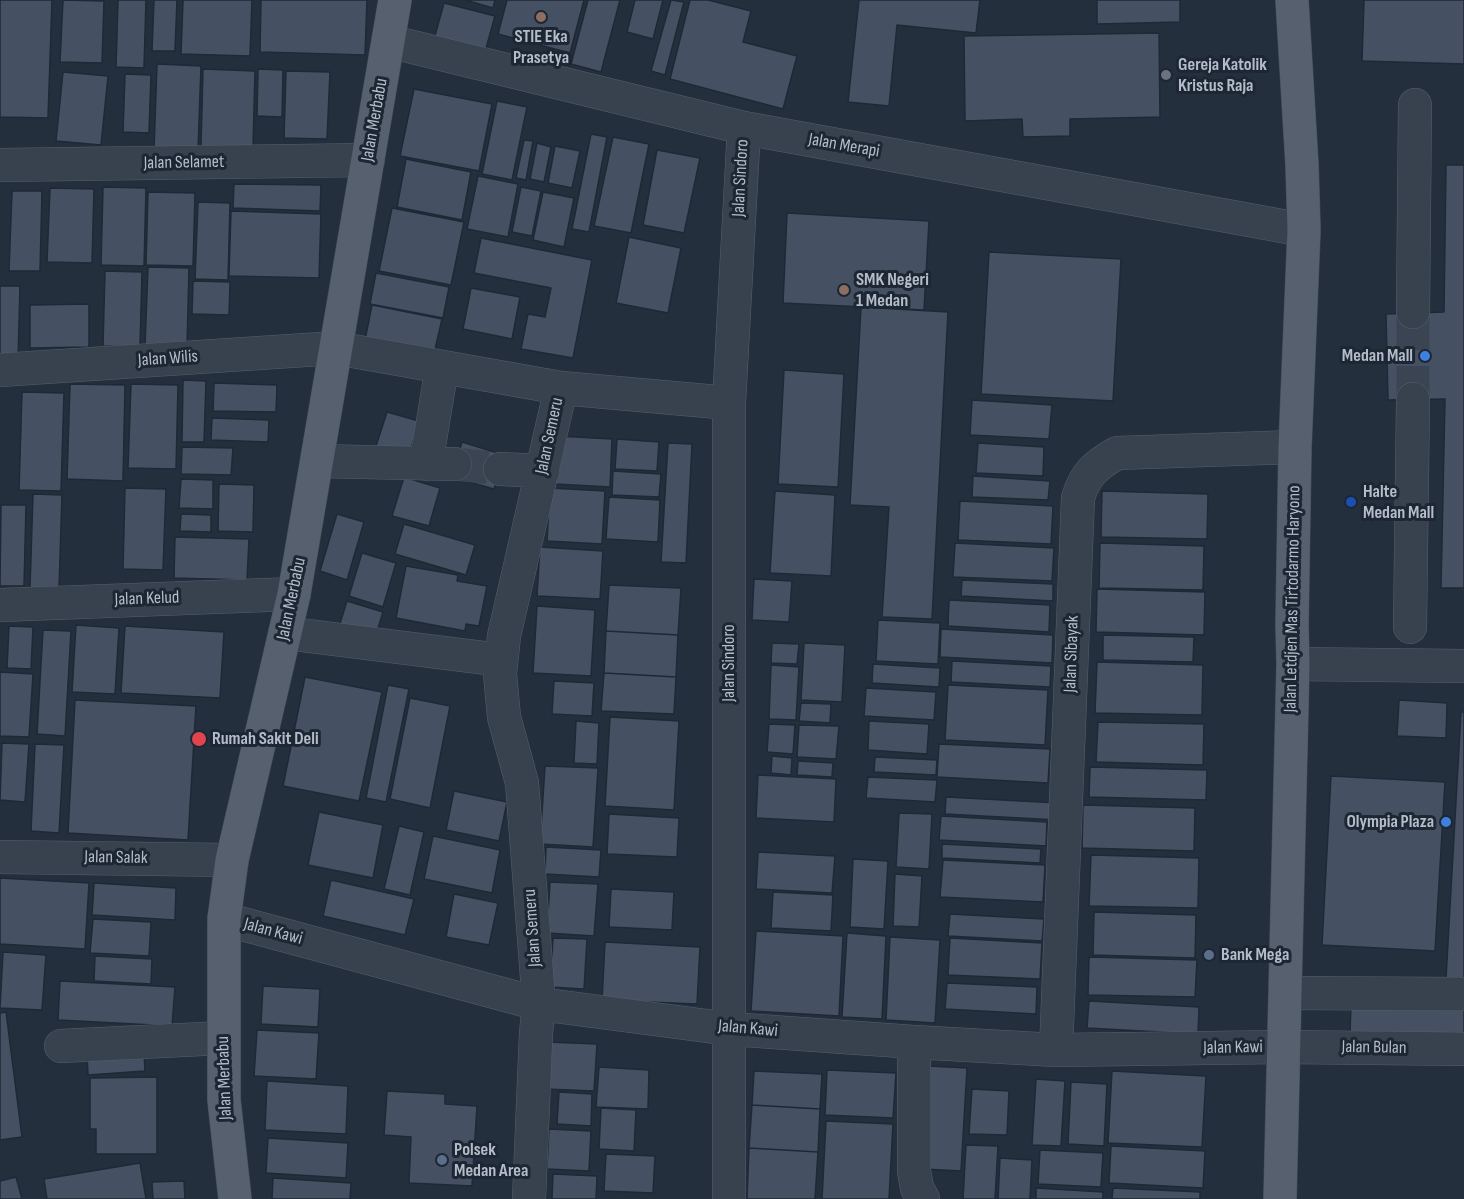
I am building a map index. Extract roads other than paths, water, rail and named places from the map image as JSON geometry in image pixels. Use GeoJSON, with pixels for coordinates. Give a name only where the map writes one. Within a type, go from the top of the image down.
{"type":"FeatureCollection","features":[{"type":"Feature","properties":{"kind":"main road","name":"Jalan Merbabu"},"geometry":{"type":"LineString","coordinates":[[235,1199],[224,1100],[224,919],[232,860],[294,594],[395,0]]}},
{"type":"Feature","properties":{"kind":"main road","name":"Jalan Letdjen Mas Tirtodarmo Haryono"},"geometry":{"type":"LineString","coordinates":[[1280,1199],[1293,664],[1295,447],[1304,230],[1292,0]]}},
{"type":"Feature","properties":{"kind":"street","name":"Jalan Merapi"},"geometry":{"type":"LineString","coordinates":[[388,40],[744,128],[1304,230]]}},
{"type":"Feature","properties":{"kind":"street"},"geometry":{"type":"LineString","coordinates":[[1413,312],[1415,105]]}},
{"type":"Feature","properties":{"kind":"street","name":"Jalan Sindoro"},"geometry":{"type":"LineString","coordinates":[[729,1199],[729,404],[744,128]]}},
{"type":"Feature","properties":{"kind":"street","name":"Jalan Selamet"},"geometry":{"type":"LineString","coordinates":[[0,165],[368,160]]}},
{"type":"Feature","properties":{"kind":"street","name":"Jalan Wilis"},"geometry":{"type":"LineString","coordinates":[[0,370],[336,348],[561,388],[729,404]]}},
{"type":"Feature","properties":{"kind":"street"},"geometry":{"type":"LineString","coordinates":[[317,461],[441,464],[442,367]]}},
{"type":"Feature","properties":{"kind":"street","name":"Jalan Semeru"},"geometry":{"type":"LineString","coordinates":[[529,1199],[539,1004],[522,783],[504,717],[500,674],[504,636],[561,388]]}},
{"type":"Feature","properties":{"kind":"street"},"geometry":{"type":"LineString","coordinates":[[1410,627],[1413,399]]}},
{"type":"Feature","properties":{"kind":"street","name":"Jalan Sibayak"},"geometry":{"type":"LineString","coordinates":[[1056,1050],[1078,498],[1082,484],[1094,468],[1117,453],[1295,447]]}},
{"type":"Feature","properties":{"kind":"street"},"geometry":{"type":"LineString","coordinates":[[500,469],[543,471]]}},
{"type":"Feature","properties":{"kind":"street","name":"Jalan Kelud"},"geometry":{"type":"LineString","coordinates":[[0,604],[294,594]]}},
{"type":"Feature","properties":{"kind":"street"},"geometry":{"type":"LineString","coordinates":[[285,633],[501,660]]}},
{"type":"Feature","properties":{"kind":"street"},"geometry":{"type":"LineString","coordinates":[[1293,664],[1464,666]]}},
{"type":"Feature","properties":{"kind":"street","name":"Jalan Salak"},"geometry":{"type":"LineString","coordinates":[[0,857],[232,860]]}},
{"type":"Feature","properties":{"kind":"street","name":"Jalan Kawi"},"geometry":{"type":"LineString","coordinates":[[224,919],[539,1004],[730,1029],[1056,1050],[1284,1047]]}},
{"type":"Feature","properties":{"kind":"street"},"geometry":{"type":"LineString","coordinates":[[1285,993],[1464,994]]}},
{"type":"Feature","properties":{"kind":"street"},"geometry":{"type":"LineString","coordinates":[[61,1046],[223,1038]]}},
{"type":"Feature","properties":{"kind":"street"},"geometry":{"type":"LineString","coordinates":[[914,1042],[914,1171],[922,1199]]}},
{"type":"Feature","properties":{"kind":"street","name":"Jalan Bulan"},"geometry":{"type":"LineString","coordinates":[[1284,1047],[1464,1049]]}},
{"type":"Feature","properties":{"kind":"tunnel"},"geometry":{"type":"LineString","coordinates":[[1413,312],[1413,399]]}},
{"type":"Feature","properties":{"kind":"tunnel"},"geometry":{"type":"LineString","coordinates":[[455,464],[500,469]]}},
{"type":"Feature","properties":{"kind":"place","name":"STIE Eka Prasetya"},"geometry":{"type":"Point","coordinates":[541,17]}},
{"type":"Feature","properties":{"kind":"place","name":"Gereja Katolik Kristus Raja"},"geometry":{"type":"Point","coordinates":[1166,75]}},
{"type":"Feature","properties":{"kind":"place","name":"SMK Negeri 1 Medan"},"geometry":{"type":"Point","coordinates":[844,290]}},
{"type":"Feature","properties":{"kind":"place","name":"Medan Mall"},"geometry":{"type":"Point","coordinates":[1425,356]}},
{"type":"Feature","properties":{"kind":"place","name":"Halte Medan Mall"},"geometry":{"type":"Point","coordinates":[1351,502]}},
{"type":"Feature","properties":{"kind":"place","name":"Rumah Sakit Deli"},"geometry":{"type":"Point","coordinates":[199,739]}},
{"type":"Feature","properties":{"kind":"place","name":"Olympia Plaza"},"geometry":{"type":"Point","coordinates":[1446,822]}},
{"type":"Feature","properties":{"kind":"place","name":"Bank Mega"},"geometry":{"type":"Point","coordinates":[1209,955]}},
{"type":"Feature","properties":{"kind":"place","name":"Polsek Medan Area"},"geometry":{"type":"Point","coordinates":[442,1160]}}]}
